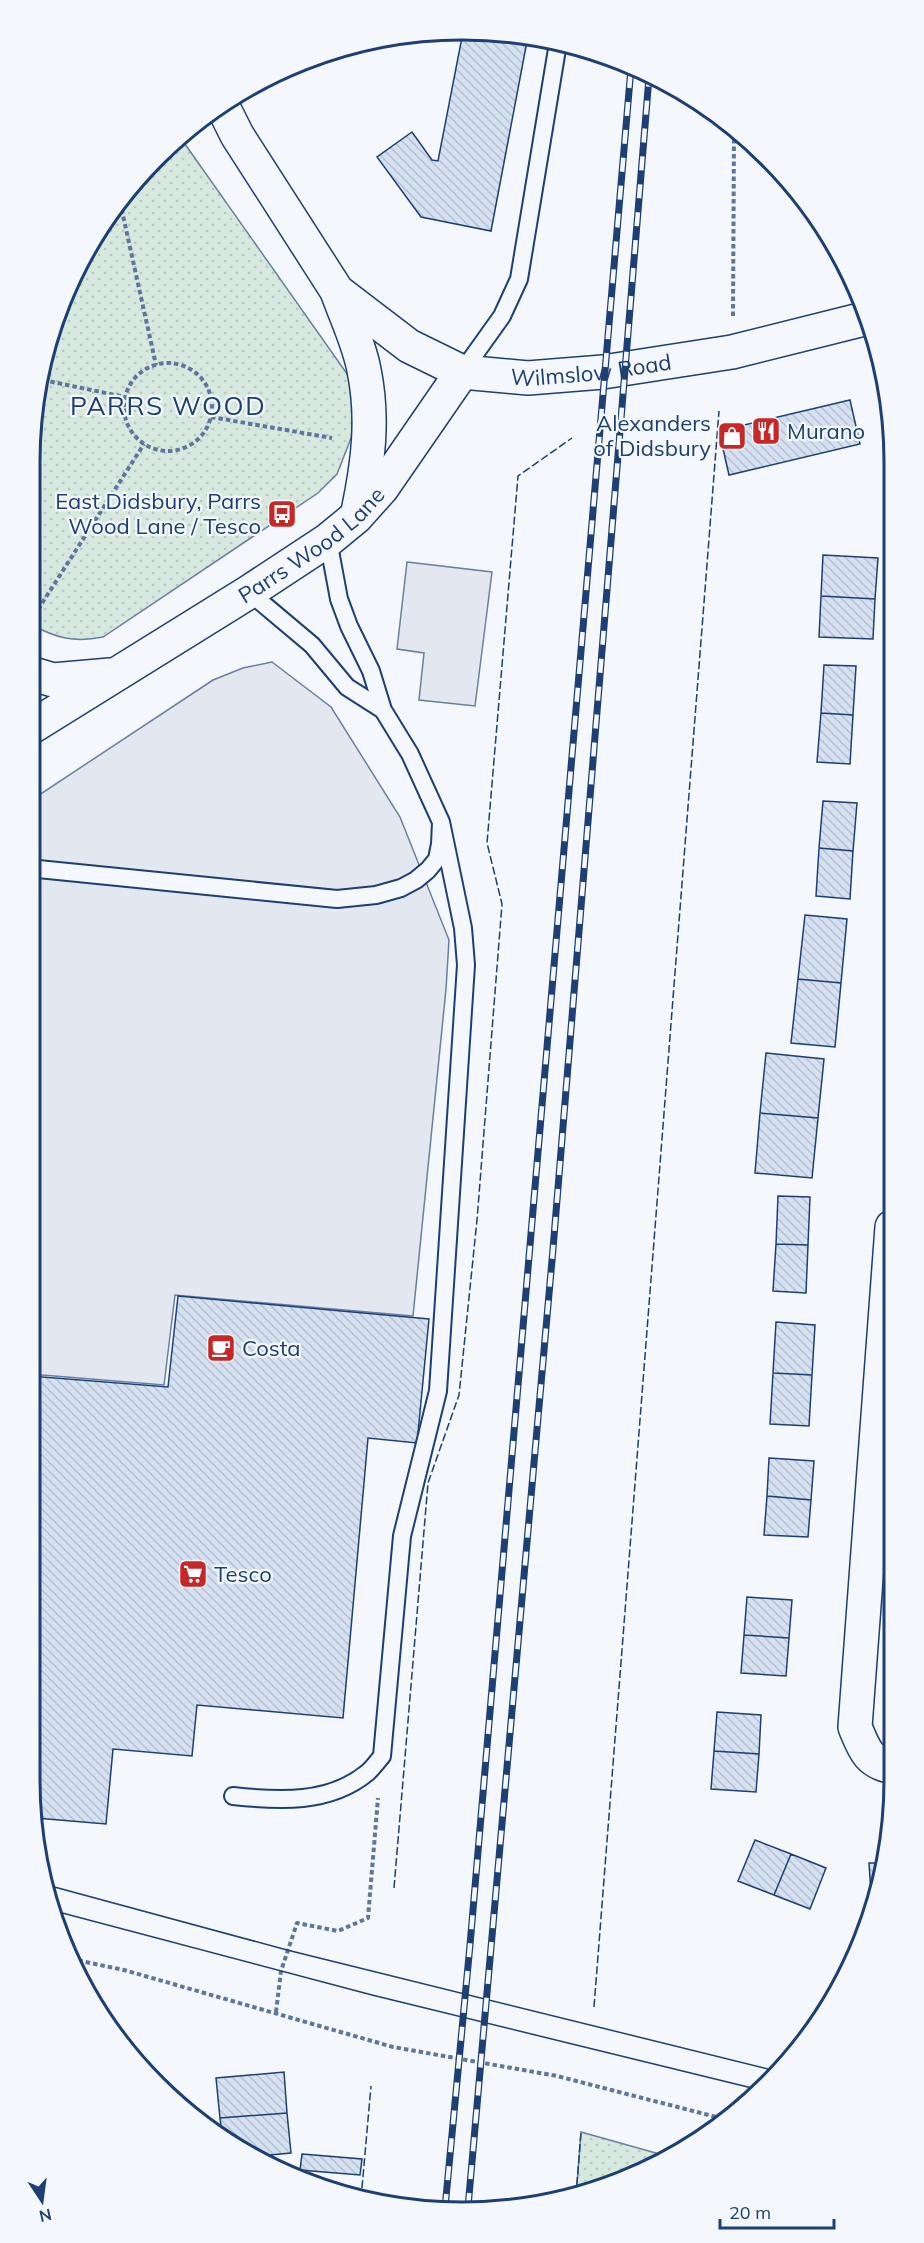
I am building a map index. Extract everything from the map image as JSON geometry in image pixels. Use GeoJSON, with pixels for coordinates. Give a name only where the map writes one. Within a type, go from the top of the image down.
{"type":"FeatureCollection","features":[{"type":"Feature","properties":{"kind":"main road","name":"Wilmslow Road"},"geometry":{"type":"LineString","coordinates":[[226,113],[237,135],[337,291],[364,369],[371,427],[367,469],[356,517]]}},
{"type":"Feature","properties":{"kind":"main road","name":"Wilmslow Road"},"geometry":{"type":"LineString","coordinates":[[218,119],[237,135]]}},
{"type":"Feature","properties":{"kind":"main road","name":"Wilmslow Road"},"geometry":{"type":"LineString","coordinates":[[337,291],[409,346],[462,372],[528,378],[603,372],[732,352],[858,320]]}},
{"type":"Feature","properties":{"kind":"main road","name":"Parrs Wood Lane"},"geometry":{"type":"LineString","coordinates":[[40,722],[249,592],[328,540],[356,517],[382,488],[462,372]]}},
{"type":"Feature","properties":{"kind":"main road","name":"Parrs Wood Lane"},"geometry":{"type":"LineString","coordinates":[[40,676],[53,680],[117,674]]}},
{"type":"Feature","properties":{"kind":"main road"},"geometry":{"type":"LineString","coordinates":[[884,1335],[855,1727],[865,1752],[884,1765]]}},
{"type":"Feature","properties":{"kind":"lane"},"geometry":{"type":"LineString","coordinates":[[462,372],[502,316],[519,279],[557,52]]}},
{"type":"Feature","properties":{"kind":"lane"},"geometry":{"type":"LineString","coordinates":[[233,1796],[273,1800],[304,1799],[337,1791],[367,1773],[382,1756],[402,1536],[438,1391],[448,1263],[466,964],[463,928],[441,822],[410,754],[383,710],[370,671],[349,626],[339,599],[328,540]]}},
{"type":"Feature","properties":{"kind":"lane"},"geometry":{"type":"LineString","coordinates":[[249,592],[312,645],[347,687],[383,710]]}},
{"type":"Feature","properties":{"kind":"lane"},"geometry":{"type":"LineString","coordinates":[[40,869],[337,898],[376,895],[402,888],[428,870],[437,859],[441,822]]}},
{"type":"Feature","properties":{"kind":"path"},"geometry":{"type":"LineString","coordinates":[[732,352],[734,140]]}},
{"type":"Feature","properties":{"kind":"path"},"geometry":{"type":"LineString","coordinates":[[123,213],[156,365]]}},
{"type":"Feature","properties":{"kind":"path"},"geometry":{"type":"LineString","coordinates":[[166,363],[193,370],[210,392],[213,406],[205,432],[196,442],[184,449],[170,452],[157,450],[134,436],[127,424],[124,411],[125,397],[131,384],[140,373],[156,365],[166,363]]}},
{"type":"Feature","properties":{"kind":"path"},"geometry":{"type":"LineString","coordinates":[[49,381],[125,397]]}},
{"type":"Feature","properties":{"kind":"path"},"geometry":{"type":"LineString","coordinates":[[211,417],[341,440]]}},
{"type":"Feature","properties":{"kind":"path"},"geometry":{"type":"LineString","coordinates":[[40,606],[144,444]]}},
{"type":"Feature","properties":{"kind":"path"},"geometry":{"type":"LineString","coordinates":[[276,2012],[281,1971],[297,1923],[338,1931],[368,1918],[382,1756]]}},
{"type":"Feature","properties":{"kind":"path"},"geometry":{"type":"LineString","coordinates":[[81,1961],[124,1970],[393,2047],[557,2076],[716,2117]]}},
{"type":"Feature","properties":{"kind":"shaded area"},"geometry":{"type":"Polygon","coordinates":[[[185,144],[350,378],[355,428],[337,474],[318,493],[103,637],[74,639],[40,629],[40,462],[44,407],[55,353],[73,301],[97,251],[145,184],[185,144]]]}},
{"type":"Feature","properties":{"kind":"shaded area"},"geometry":{"type":"Polygon","coordinates":[[[407,562],[492,572],[475,706],[419,700],[424,653],[397,649],[407,562]]]}},
{"type":"Feature","properties":{"kind":"shaded area"},"geometry":{"type":"Polygon","coordinates":[[[272,662],[331,707],[400,817],[449,940],[413,1316],[175,1295],[164,1385],[40,1375],[40,794],[213,680],[243,668],[272,662]]]}},
{"type":"Feature","properties":{"kind":"shaded area"},"geometry":{"type":"Polygon","coordinates":[[[581,2132],[658,2154],[623,2170],[577,2186],[581,2132]]]}},
{"type":"Feature","properties":{"kind":"building"},"geometry":{"type":"Polygon","coordinates":[[[461,40],[526,46],[491,231],[421,217],[377,157],[412,132],[432,160],[438,161],[461,40]]]}},
{"type":"Feature","properties":{"kind":"building"},"geometry":{"type":"Polygon","coordinates":[[[850,400],[860,444],[729,475],[719,431],[850,400]]]}},
{"type":"Feature","properties":{"kind":"building"},"geometry":{"type":"Polygon","coordinates":[[[823,555],[878,558],[875,599],[821,596],[823,555]]]}},
{"type":"Feature","properties":{"kind":"building"},"geometry":{"type":"Polygon","coordinates":[[[821,596],[875,599],[873,639],[819,637],[821,596]]]}},
{"type":"Feature","properties":{"kind":"building"},"geometry":{"type":"Polygon","coordinates":[[[824,665],[856,666],[853,715],[821,713],[824,665]]]}},
{"type":"Feature","properties":{"kind":"building"},"geometry":{"type":"Polygon","coordinates":[[[821,713],[853,715],[850,764],[817,762],[821,713]]]}},
{"type":"Feature","properties":{"kind":"building"},"geometry":{"type":"Polygon","coordinates":[[[823,801],[857,803],[853,851],[819,848],[823,801]]]}},
{"type":"Feature","properties":{"kind":"building"},"geometry":{"type":"Polygon","coordinates":[[[819,848],[853,851],[850,899],[816,896],[819,848]]]}},
{"type":"Feature","properties":{"kind":"building"},"geometry":{"type":"Polygon","coordinates":[[[805,915],[847,919],[841,983],[798,979],[805,915]]]}},
{"type":"Feature","properties":{"kind":"building"},"geometry":{"type":"Polygon","coordinates":[[[798,979],[841,983],[835,1047],[791,1043],[798,979]]]}},
{"type":"Feature","properties":{"kind":"building"},"geometry":{"type":"Polygon","coordinates":[[[766,1053],[824,1059],[818,1118],[760,1113],[766,1053]]]}},
{"type":"Feature","properties":{"kind":"building"},"geometry":{"type":"Polygon","coordinates":[[[760,1113],[818,1118],[812,1178],[755,1173],[760,1113]]]}},
{"type":"Feature","properties":{"kind":"building"},"geometry":{"type":"Polygon","coordinates":[[[778,1196],[810,1197],[808,1245],[776,1244],[778,1196]]]}},
{"type":"Feature","properties":{"kind":"building"},"geometry":{"type":"Polygon","coordinates":[[[776,1244],[808,1245],[806,1293],[773,1291],[776,1244]]]}},
{"type":"Feature","properties":{"kind":"building","name":"Tesco"},"geometry":{"type":"Polygon","coordinates":[[[178,1296],[429,1319],[417,1443],[368,1438],[343,1718],[197,1705],[192,1756],[113,1749],[106,1824],[42,1819],[40,1781],[40,1377],[168,1387],[178,1296]]]}},
{"type":"Feature","properties":{"kind":"building"},"geometry":{"type":"Polygon","coordinates":[[[776,1322],[815,1325],[812,1375],[773,1373],[776,1322]]]}},
{"type":"Feature","properties":{"kind":"building"},"geometry":{"type":"Polygon","coordinates":[[[773,1373],[812,1375],[809,1426],[770,1424],[773,1373]]]}},
{"type":"Feature","properties":{"kind":"building"},"geometry":{"type":"Polygon","coordinates":[[[769,1458],[814,1461],[811,1500],[767,1496],[769,1458]]]}},
{"type":"Feature","properties":{"kind":"building"},"geometry":{"type":"Polygon","coordinates":[[[767,1496],[811,1500],[808,1537],[764,1535],[767,1496]]]}},
{"type":"Feature","properties":{"kind":"building"},"geometry":{"type":"Polygon","coordinates":[[[747,1597],[792,1600],[789,1638],[744,1635],[747,1597]]]}},
{"type":"Feature","properties":{"kind":"building"},"geometry":{"type":"Polygon","coordinates":[[[744,1635],[789,1638],[786,1676],[741,1673],[744,1635]]]}},
{"type":"Feature","properties":{"kind":"building"},"geometry":{"type":"Polygon","coordinates":[[[717,1712],[761,1715],[759,1754],[714,1751],[717,1712]]]}},
{"type":"Feature","properties":{"kind":"building"},"geometry":{"type":"Polygon","coordinates":[[[714,1751],[759,1754],[756,1792],[711,1789],[714,1751]]]}},
{"type":"Feature","properties":{"kind":"building"},"geometry":{"type":"Polygon","coordinates":[[[755,1840],[791,1854],[774,1895],[738,1881],[755,1840]]]}},
{"type":"Feature","properties":{"kind":"building"},"geometry":{"type":"Polygon","coordinates":[[[791,1854],[826,1868],[810,1909],[774,1895],[791,1854]]]}},
{"type":"Feature","properties":{"kind":"building"},"geometry":{"type":"Polygon","coordinates":[[[869,1863],[875,1863],[870,1884],[869,1863]]]}},
{"type":"Feature","properties":{"kind":"building"},"geometry":{"type":"Polygon","coordinates":[[[284,2072],[287,2113],[220,2118],[216,2078],[284,2072]]]}},
{"type":"Feature","properties":{"kind":"building"},"geometry":{"type":"Polygon","coordinates":[[[287,2113],[291,2153],[269,2155],[221,2126],[220,2118],[287,2113]]]}},
{"type":"Feature","properties":{"kind":"building"},"geometry":{"type":"Polygon","coordinates":[[[302,2154],[362,2159],[360,2175],[300,2170],[302,2154]]]}},
{"type":"Feature","properties":{"kind":"tram line"},"geometry":{"type":"LineString","coordinates":[[54,1887],[287,1950],[769,2069]]}},
{"type":"Feature","properties":{"kind":"tram line"},"geometry":{"type":"LineString","coordinates":[[62,1913],[372,1995],[751,2088]]}},
{"type":"Feature","properties":{"kind":"railway"},"geometry":{"type":"LineString","coordinates":[[446,2202],[470,1945],[630,76]]}},
{"type":"Feature","properties":{"kind":"railway"},"geometry":{"type":"LineString","coordinates":[[468,2202],[553,1249],[648,84]]}},
{"type":"Feature","properties":{"kind":"fence"},"geometry":{"type":"LineString","coordinates":[[594,2007],[719,411]]}},
{"type":"Feature","properties":{"kind":"fence"},"geometry":{"type":"LineString","coordinates":[[394,1888],[428,1483],[459,1395],[477,1220],[502,904],[487,843],[518,476],[572,438]]}},
{"type":"Feature","properties":{"kind":"fence"},"geometry":{"type":"LineString","coordinates":[[362,2190],[371,2086]]}},
{"type":"Feature","properties":{"kind":"fence"},"geometry":{"type":"LineString","coordinates":[[577,2186],[581,2132]]}},
{"type":"Feature","properties":{"kind":"place","name":"Murano"},"geometry":{"type":"Point","coordinates":[766,431]}},
{"type":"Feature","properties":{"kind":"place","name":"Alexanders of Didsbury"},"geometry":{"type":"Point","coordinates":[732,436]}},
{"type":"Feature","properties":{"kind":"place","name":"East Didsbury, Parrs Wood Lane / Tesco"},"geometry":{"type":"Point","coordinates":[282,514]}},
{"type":"Feature","properties":{"kind":"place","name":"Costa"},"geometry":{"type":"Point","coordinates":[221,1348]}},
{"type":"Feature","properties":{"kind":"place","name":"Tesco"},"geometry":{"type":"Point","coordinates":[193,1574]}},
{"type":"Feature","properties":{"kind":"district","name":"PARRS WOOD"},"geometry":{"type":"Point","coordinates":[168,406]}}]}
